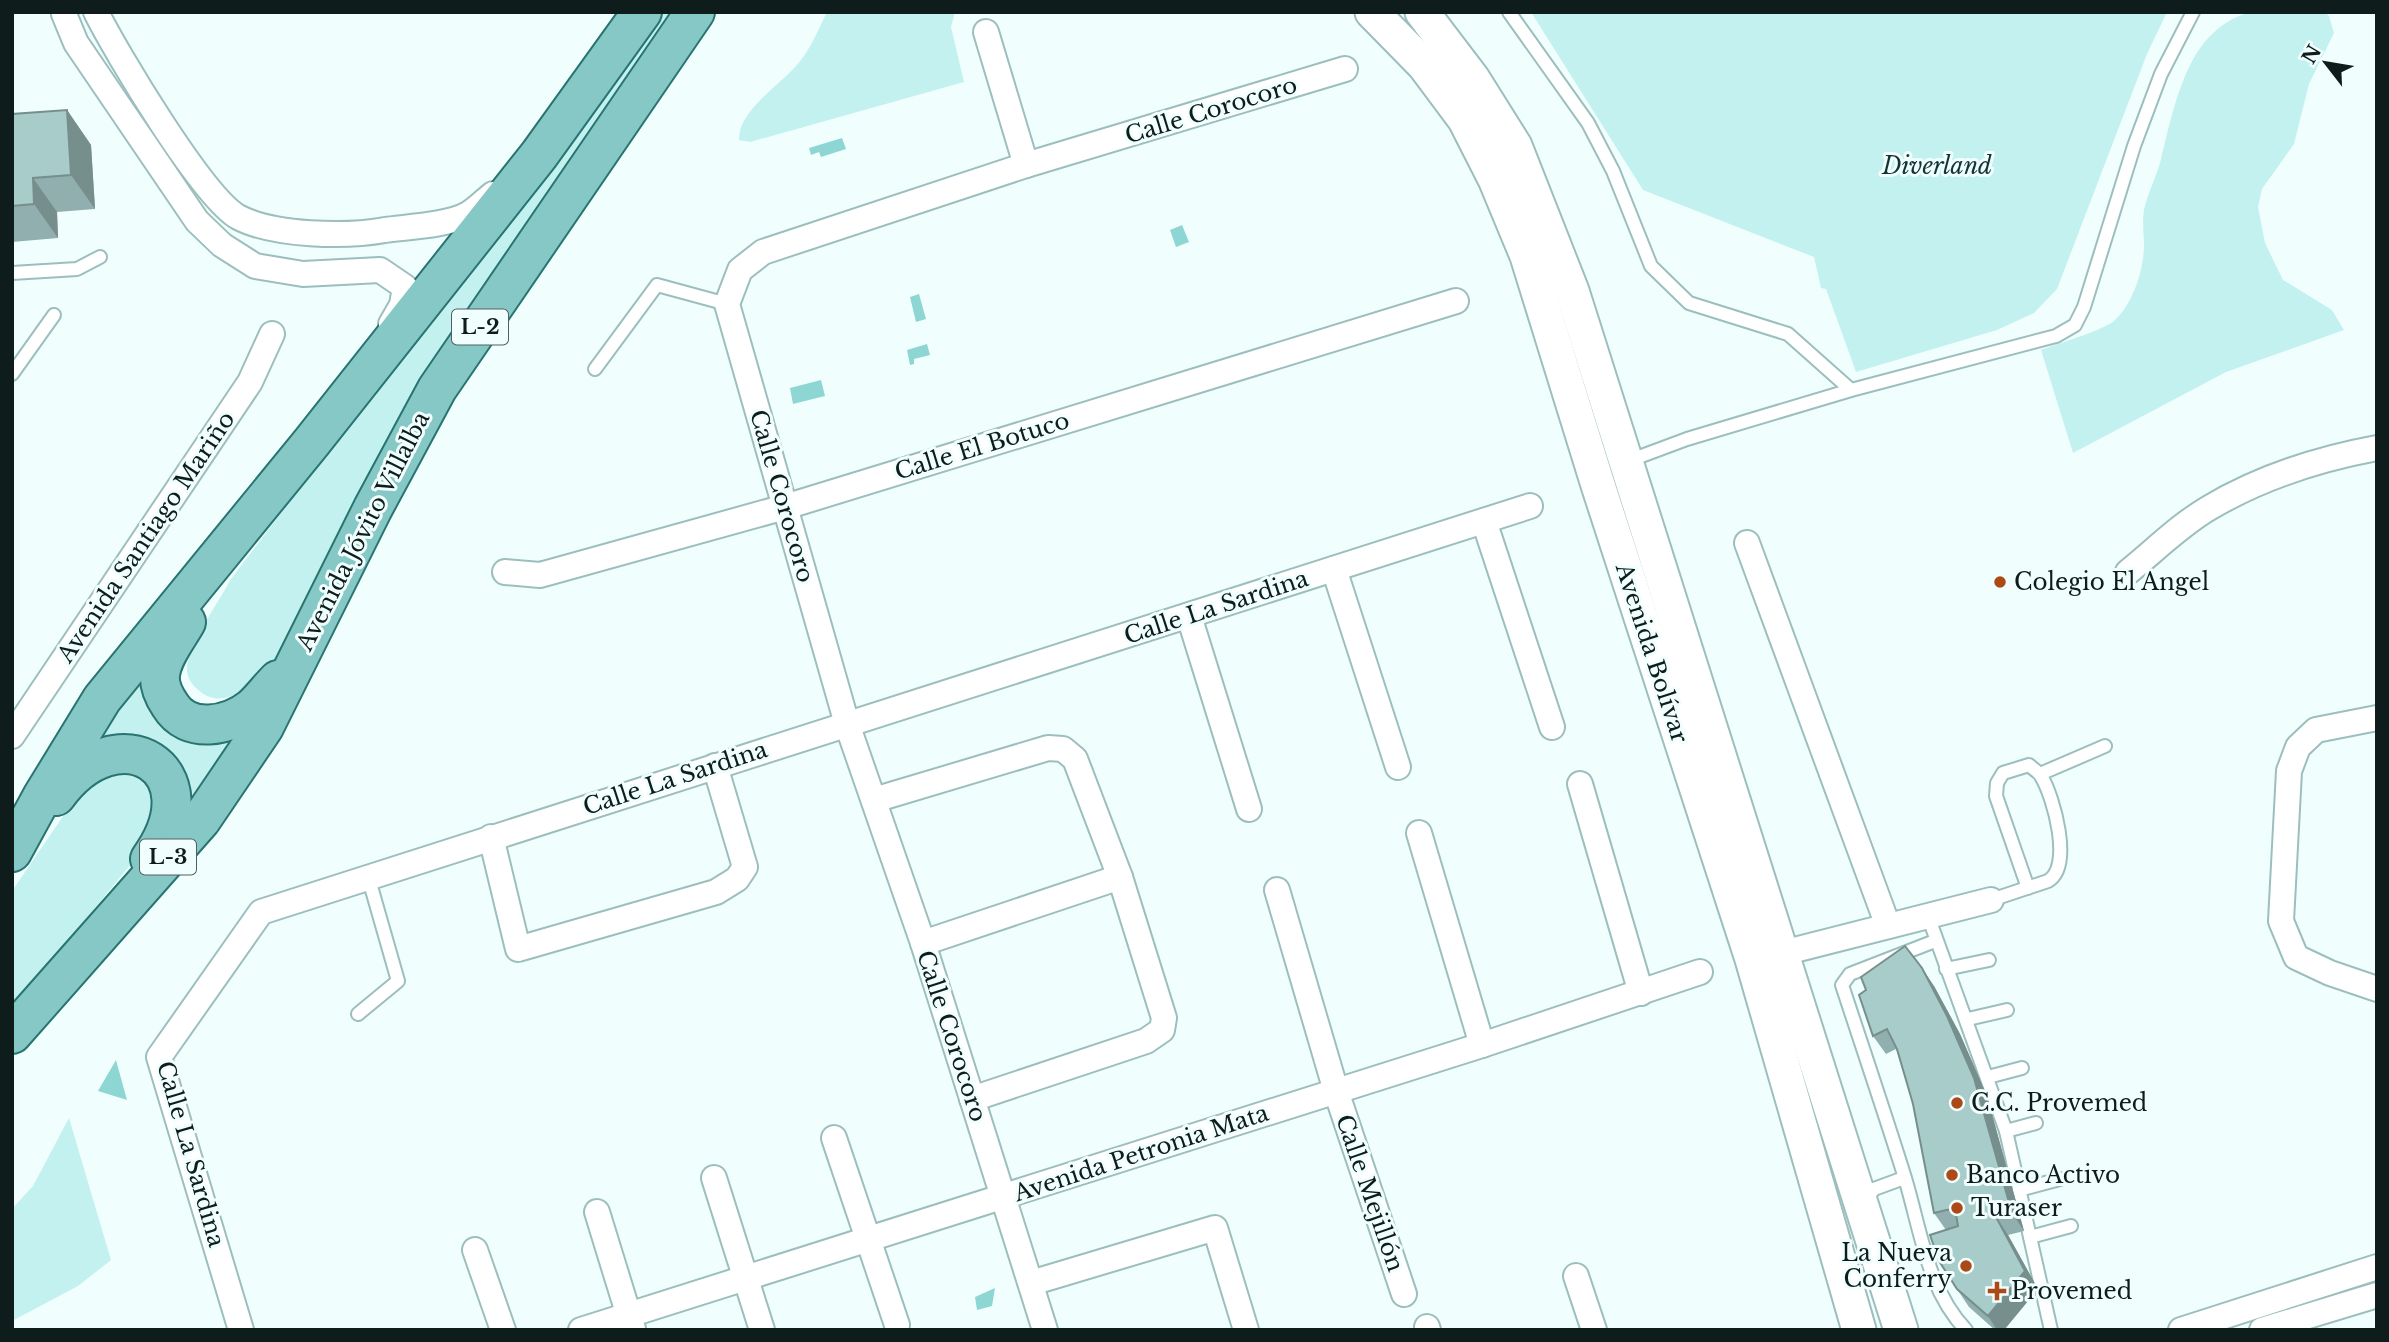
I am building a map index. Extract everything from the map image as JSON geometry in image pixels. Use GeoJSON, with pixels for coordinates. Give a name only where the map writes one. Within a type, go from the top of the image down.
{"type":"FeatureCollection","features":[{"type":"Feature","properties":{"kind":"main road","name":"L-2"},"geometry":{"type":"LineString","coordinates":[[243,527],[540,155],[642,12]]}},
{"type":"Feature","properties":{"kind":"main road","name":"Avenida Jóvito Villalba"},"geometry":{"type":"LineString","coordinates":[[12,1034],[201,820],[264,727],[437,389],[695,12]]}},
{"type":"Feature","properties":{"kind":"main road"},"geometry":{"type":"LineString","coordinates":[[243,527],[164,660],[161,687],[174,711],[186,720],[201,726],[215,725],[251,709],[296,661]]}},
{"type":"Feature","properties":{"kind":"main road"},"geometry":{"type":"LineString","coordinates":[[12,852],[41,797],[102,699],[243,527]]}},
{"type":"Feature","properties":{"kind":"main road"},"geometry":{"type":"LineString","coordinates":[[12,858],[63,787],[105,755],[135,754],[161,771],[170,785],[174,808],[167,830],[155,853],[90,944]]}},
{"type":"Feature","properties":{"kind":"street"},"geometry":{"type":"LineString","coordinates":[[96,12],[110,40],[214,194],[238,216],[276,229],[363,234],[467,215],[540,155]]}},
{"type":"Feature","properties":{"kind":"street","name":"Avenida Bolívar"},"geometry":{"type":"LineString","coordinates":[[1372,12],[1424,65],[1465,120],[1495,178],[1527,256],[1598,485],[1766,957],[1861,1205],[1901,1330]]}},
{"type":"Feature","properties":{"kind":"street","name":"Avenida Bolívar"},"geometry":{"type":"LineString","coordinates":[[1422,12],[1473,79],[1515,146],[1572,291],[1626,462],[1766,957],[1858,1330]]}},
{"type":"Feature","properties":{"kind":"street"},"geometry":{"type":"LineString","coordinates":[[68,13],[76,43],[197,221],[222,245],[255,266],[303,274],[380,270],[405,287],[402,305],[359,380]]}},
{"type":"Feature","properties":{"kind":"street"},"geometry":{"type":"LineString","coordinates":[[986,32],[1026,165]]}},
{"type":"Feature","properties":{"kind":"street","name":"Calle Corocoro"},"geometry":{"type":"LineString","coordinates":[[1045,1330],[923,943],[847,724],[727,304],[740,270],[763,252],[1026,165],[1345,69]]}},
{"type":"Feature","properties":{"kind":"street"},"geometry":{"type":"LineString","coordinates":[[276,229],[281,270]]}},
{"type":"Feature","properties":{"kind":"street","name":"Calle El Botuco"},"geometry":{"type":"LineString","coordinates":[[505,572],[540,575],[785,507],[1456,301]]}},
{"type":"Feature","properties":{"kind":"street","name":"Avenida Santiago Mariño"},"geometry":{"type":"LineString","coordinates":[[12,736],[250,382],[272,334]]}},
{"type":"Feature","properties":{"kind":"street"},"geometry":{"type":"LineString","coordinates":[[2128,572],[2207,509],[2267,478],[2344,454],[2377,448]]}},
{"type":"Feature","properties":{"kind":"street","name":"Calle La Sardina"},"geometry":{"type":"LineString","coordinates":[[241,1330],[159,1057],[261,912],[1530,506]]}},
{"type":"Feature","properties":{"kind":"street"},"geometry":{"type":"LineString","coordinates":[[1484,521],[1552,727]]}},
{"type":"Feature","properties":{"kind":"street"},"geometry":{"type":"LineString","coordinates":[[1747,543],[1888,926]]}},
{"type":"Feature","properties":{"kind":"street"},"geometry":{"type":"LineString","coordinates":[[1334,569],[1398,767]]}},
{"type":"Feature","properties":{"kind":"street"},"geometry":{"type":"LineString","coordinates":[[1189,616],[1249,809]]}},
{"type":"Feature","properties":{"kind":"street"},"geometry":{"type":"LineString","coordinates":[[2377,718],[2316,730],[2298,747],[2289,771],[2281,921],[2296,957],[2330,973],[2377,989]]}},
{"type":"Feature","properties":{"kind":"street"},"geometry":{"type":"LineString","coordinates":[[874,800],[1048,748],[1063,749],[1075,759],[1120,877],[1164,1018],[1162,1030],[1146,1041],[972,1099]]}},
{"type":"Feature","properties":{"kind":"street"},"geometry":{"type":"LineString","coordinates":[[491,837],[518,949],[716,892],[737,879],[745,867],[715,766]]}},
{"type":"Feature","properties":{"kind":"street"},"geometry":{"type":"LineString","coordinates":[[1580,784],[1641,993]]}},
{"type":"Feature","properties":{"kind":"street"},"geometry":{"type":"LineString","coordinates":[[1419,833],[1482,1045]]}},
{"type":"Feature","properties":{"kind":"street"},"geometry":{"type":"LineString","coordinates":[[923,943],[1120,877]]}},
{"type":"Feature","properties":{"kind":"street","name":"Calle Mejillón"},"geometry":{"type":"LineString","coordinates":[[1277,890],[1336,1091],[1404,1294]]}},
{"type":"Feature","properties":{"kind":"street"},"geometry":{"type":"LineString","coordinates":[[1766,957],[1991,900]]}},
{"type":"Feature","properties":{"kind":"street","name":"Avenida Petronia Mata"},"geometry":{"type":"LineString","coordinates":[[581,1330],[631,1322],[746,1278],[1482,1045],[1700,972]]}},
{"type":"Feature","properties":{"kind":"street"},"geometry":{"type":"LineString","coordinates":[[834,1139],[897,1325]]}},
{"type":"Feature","properties":{"kind":"street"},"geometry":{"type":"LineString","coordinates":[[714,1178],[762,1330]]}},
{"type":"Feature","properties":{"kind":"street"},"geometry":{"type":"LineString","coordinates":[[597,1212],[631,1322]]}},
{"type":"Feature","properties":{"kind":"street"},"geometry":{"type":"LineString","coordinates":[[1031,1283],[1215,1228],[1246,1330]]}},
{"type":"Feature","properties":{"kind":"street"},"geometry":{"type":"LineString","coordinates":[[475,1250],[503,1330]]}},
{"type":"Feature","properties":{"kind":"street"},"geometry":{"type":"LineString","coordinates":[[2181,1330],[2377,1267]]}},
{"type":"Feature","properties":{"kind":"street"},"geometry":{"type":"LineString","coordinates":[[1576,1276],[1594,1330]]}},
{"type":"Feature","properties":{"kind":"street"},"geometry":{"type":"LineString","coordinates":[[2262,1330],[2377,1295]]}},
{"type":"Feature","properties":{"kind":"lane"},"geometry":{"type":"LineString","coordinates":[[1509,12],[1588,123],[1613,171],[1651,265],[1689,303],[1788,334],[1851,390]]}},
{"type":"Feature","properties":{"kind":"lane"},"geometry":{"type":"LineString","coordinates":[[1626,462],[1688,439],[1851,390],[2056,336],[2075,325],[2084,307],[2134,146],[2161,74],[2193,12]]}},
{"type":"Feature","properties":{"kind":"lane"},"geometry":{"type":"LineString","coordinates":[[12,273],[77,269],[100,257]]}},
{"type":"Feature","properties":{"kind":"lane"},"geometry":{"type":"LineString","coordinates":[[595,369],[657,285],[727,304]]}},
{"type":"Feature","properties":{"kind":"lane"},"geometry":{"type":"LineString","coordinates":[[12,374],[54,315]]}},
{"type":"Feature","properties":{"kind":"lane"},"geometry":{"type":"LineString","coordinates":[[2040,774],[2105,746]]}},
{"type":"Feature","properties":{"kind":"lane"},"geometry":{"type":"LineString","coordinates":[[1991,900],[2028,888],[2055,877],[2061,862],[2053,808],[2040,774],[2029,765],[1999,776],[1996,786],[1996,796],[2028,888]]}},
{"type":"Feature","properties":{"kind":"lane"},"geometry":{"type":"LineString","coordinates":[[358,1014],[398,981],[368,876]]}},
{"type":"Feature","properties":{"kind":"lane"},"geometry":{"type":"LineString","coordinates":[[1928,916],[1935,941],[1968,1019],[2006,1131],[2051,1330]]}},
{"type":"Feature","properties":{"kind":"lane"},"geometry":{"type":"LineString","coordinates":[[1935,941],[1850,974],[1842,985],[1905,1178],[1933,1282],[1952,1314],[1966,1330]]}},
{"type":"Feature","properties":{"kind":"lane"},"geometry":{"type":"LineString","coordinates":[[1946,969],[1989,960]]}},
{"type":"Feature","properties":{"kind":"lane"},"geometry":{"type":"LineString","coordinates":[[1968,1019],[2007,1010]]}},
{"type":"Feature","properties":{"kind":"lane"},"geometry":{"type":"LineString","coordinates":[[1988,1077],[2022,1068]]}},
{"type":"Feature","properties":{"kind":"lane"},"geometry":{"type":"LineString","coordinates":[[2006,1131],[2036,1123]]}},
{"type":"Feature","properties":{"kind":"lane"},"geometry":{"type":"LineString","coordinates":[[1861,1205],[1874,1189],[1905,1178]]}},
{"type":"Feature","properties":{"kind":"lane"},"geometry":{"type":"LineString","coordinates":[[2019,1190],[2060,1179]]}},
{"type":"Feature","properties":{"kind":"lane"},"geometry":{"type":"LineString","coordinates":[[2030,1237],[2071,1226]]}},
{"type":"Feature","properties":{"kind":"green space"},"geometry":{"type":"Polygon","coordinates":[[[661,12],[679,12],[278,657],[250,685],[239,692],[217,698],[206,695],[190,680],[187,664],[201,629],[231,579],[661,12]]]}},
{"type":"Feature","properties":{"kind":"green space"},"geometry":{"type":"Polygon","coordinates":[[[827,12],[955,12],[951,27],[964,82],[750,142],[739,140],[741,129],[753,107],[801,60],[827,12]]]}},
{"type":"Feature","properties":{"kind":"green space","name":"Diverland"},"geometry":{"type":"Polygon","coordinates":[[[1531,12],[2167,12],[2147,54],[2057,289],[2034,313],[1997,330],[1856,372],[1826,289],[1821,288],[1814,257],[1643,190],[1531,12]]]}},
{"type":"Feature","properties":{"kind":"green space"},"geometry":{"type":"Polygon","coordinates":[[[2251,12],[2325,12],[2329,16],[2334,33],[2309,84],[2294,144],[2262,189],[2258,207],[2265,243],[2283,280],[2332,310],[2344,330],[2226,372],[2073,453],[2041,350],[2110,324],[2127,305],[2142,267],[2143,215],[2146,203],[2187,71],[2212,34],[2229,21],[2251,12]]]}},
{"type":"Feature","properties":{"kind":"green space"},"geometry":{"type":"Polygon","coordinates":[[[162,639],[149,683],[242,729],[192,812],[185,794],[97,745],[109,711],[162,639]]]}},
{"type":"Feature","properties":{"kind":"green space"},"geometry":{"type":"Polygon","coordinates":[[[104,768],[140,771],[158,795],[144,848],[12,1009],[12,891],[83,787],[104,768]]]}},
{"type":"Feature","properties":{"kind":"green space"},"geometry":{"type":"Polygon","coordinates":[[[69,1118],[111,1260],[78,1286],[12,1321],[12,1209],[33,1186],[69,1118]]]}},
{"type":"Feature","properties":{"kind":"shaded area"},"geometry":{"type":"Polygon","coordinates":[[[842,138],[846,149],[821,157],[819,152],[811,155],[809,148],[842,138]]]}},
{"type":"Feature","properties":{"kind":"shaded area"},"geometry":{"type":"Polygon","coordinates":[[[1182,225],[1189,242],[1176,247],[1170,230],[1182,225]]]}},
{"type":"Feature","properties":{"kind":"shaded area"},"geometry":{"type":"Polygon","coordinates":[[[919,294],[926,319],[916,322],[910,297],[919,294]]]}},
{"type":"Feature","properties":{"kind":"shaded area"},"geometry":{"type":"Polygon","coordinates":[[[927,344],[930,355],[914,359],[914,364],[910,365],[907,350],[927,344]]]}},
{"type":"Feature","properties":{"kind":"shaded area"},"geometry":{"type":"Polygon","coordinates":[[[821,380],[825,396],[793,404],[790,388],[821,380]]]}},
{"type":"Feature","properties":{"kind":"shaded area"},"geometry":{"type":"Polygon","coordinates":[[[116,1060],[127,1100],[98,1091],[116,1060]]]}},
{"type":"Feature","properties":{"kind":"shaded area"},"geometry":{"type":"Polygon","coordinates":[[[995,1288],[992,1306],[977,1310],[975,1297],[995,1288]]]}},
{"type":"Feature","properties":{"kind":"building"},"geometry":{"type":"Polygon","coordinates":[[[67,110],[71,175],[33,178],[34,204],[12,206],[12,114],[67,110]]]}},
{"type":"Feature","properties":{"kind":"building"},"geometry":{"type":"Polygon","coordinates":[[[1905,946],[1922,968],[1974,1078],[2012,1213],[1996,1217],[2025,1271],[1988,1316],[1957,1289],[1939,1261],[1930,1235],[1958,1226],[1955,1208],[1934,1213],[1913,1104],[1897,1049],[1887,1029],[1873,1036],[1859,995],[1866,990],[1861,977],[1905,946]]]}},
{"type":"Feature","properties":{"kind":"place","name":"Colegio El Angel"},"geometry":{"type":"Point","coordinates":[2000,582]}},
{"type":"Feature","properties":{"kind":"place","name":"C.C. Provemed"},"geometry":{"type":"Point","coordinates":[1957,1103]}},
{"type":"Feature","properties":{"kind":"place","name":"Banco Activo"},"geometry":{"type":"Point","coordinates":[1952,1175]}},
{"type":"Feature","properties":{"kind":"place","name":"Turaser"},"geometry":{"type":"Point","coordinates":[1957,1208]}},
{"type":"Feature","properties":{"kind":"place","name":"La Nueva Conferry"},"geometry":{"type":"Point","coordinates":[1966,1266]}},
{"type":"Feature","properties":{"kind":"place","name":"Provemed"},"geometry":{"type":"Point","coordinates":[1997,1291]}}]}
